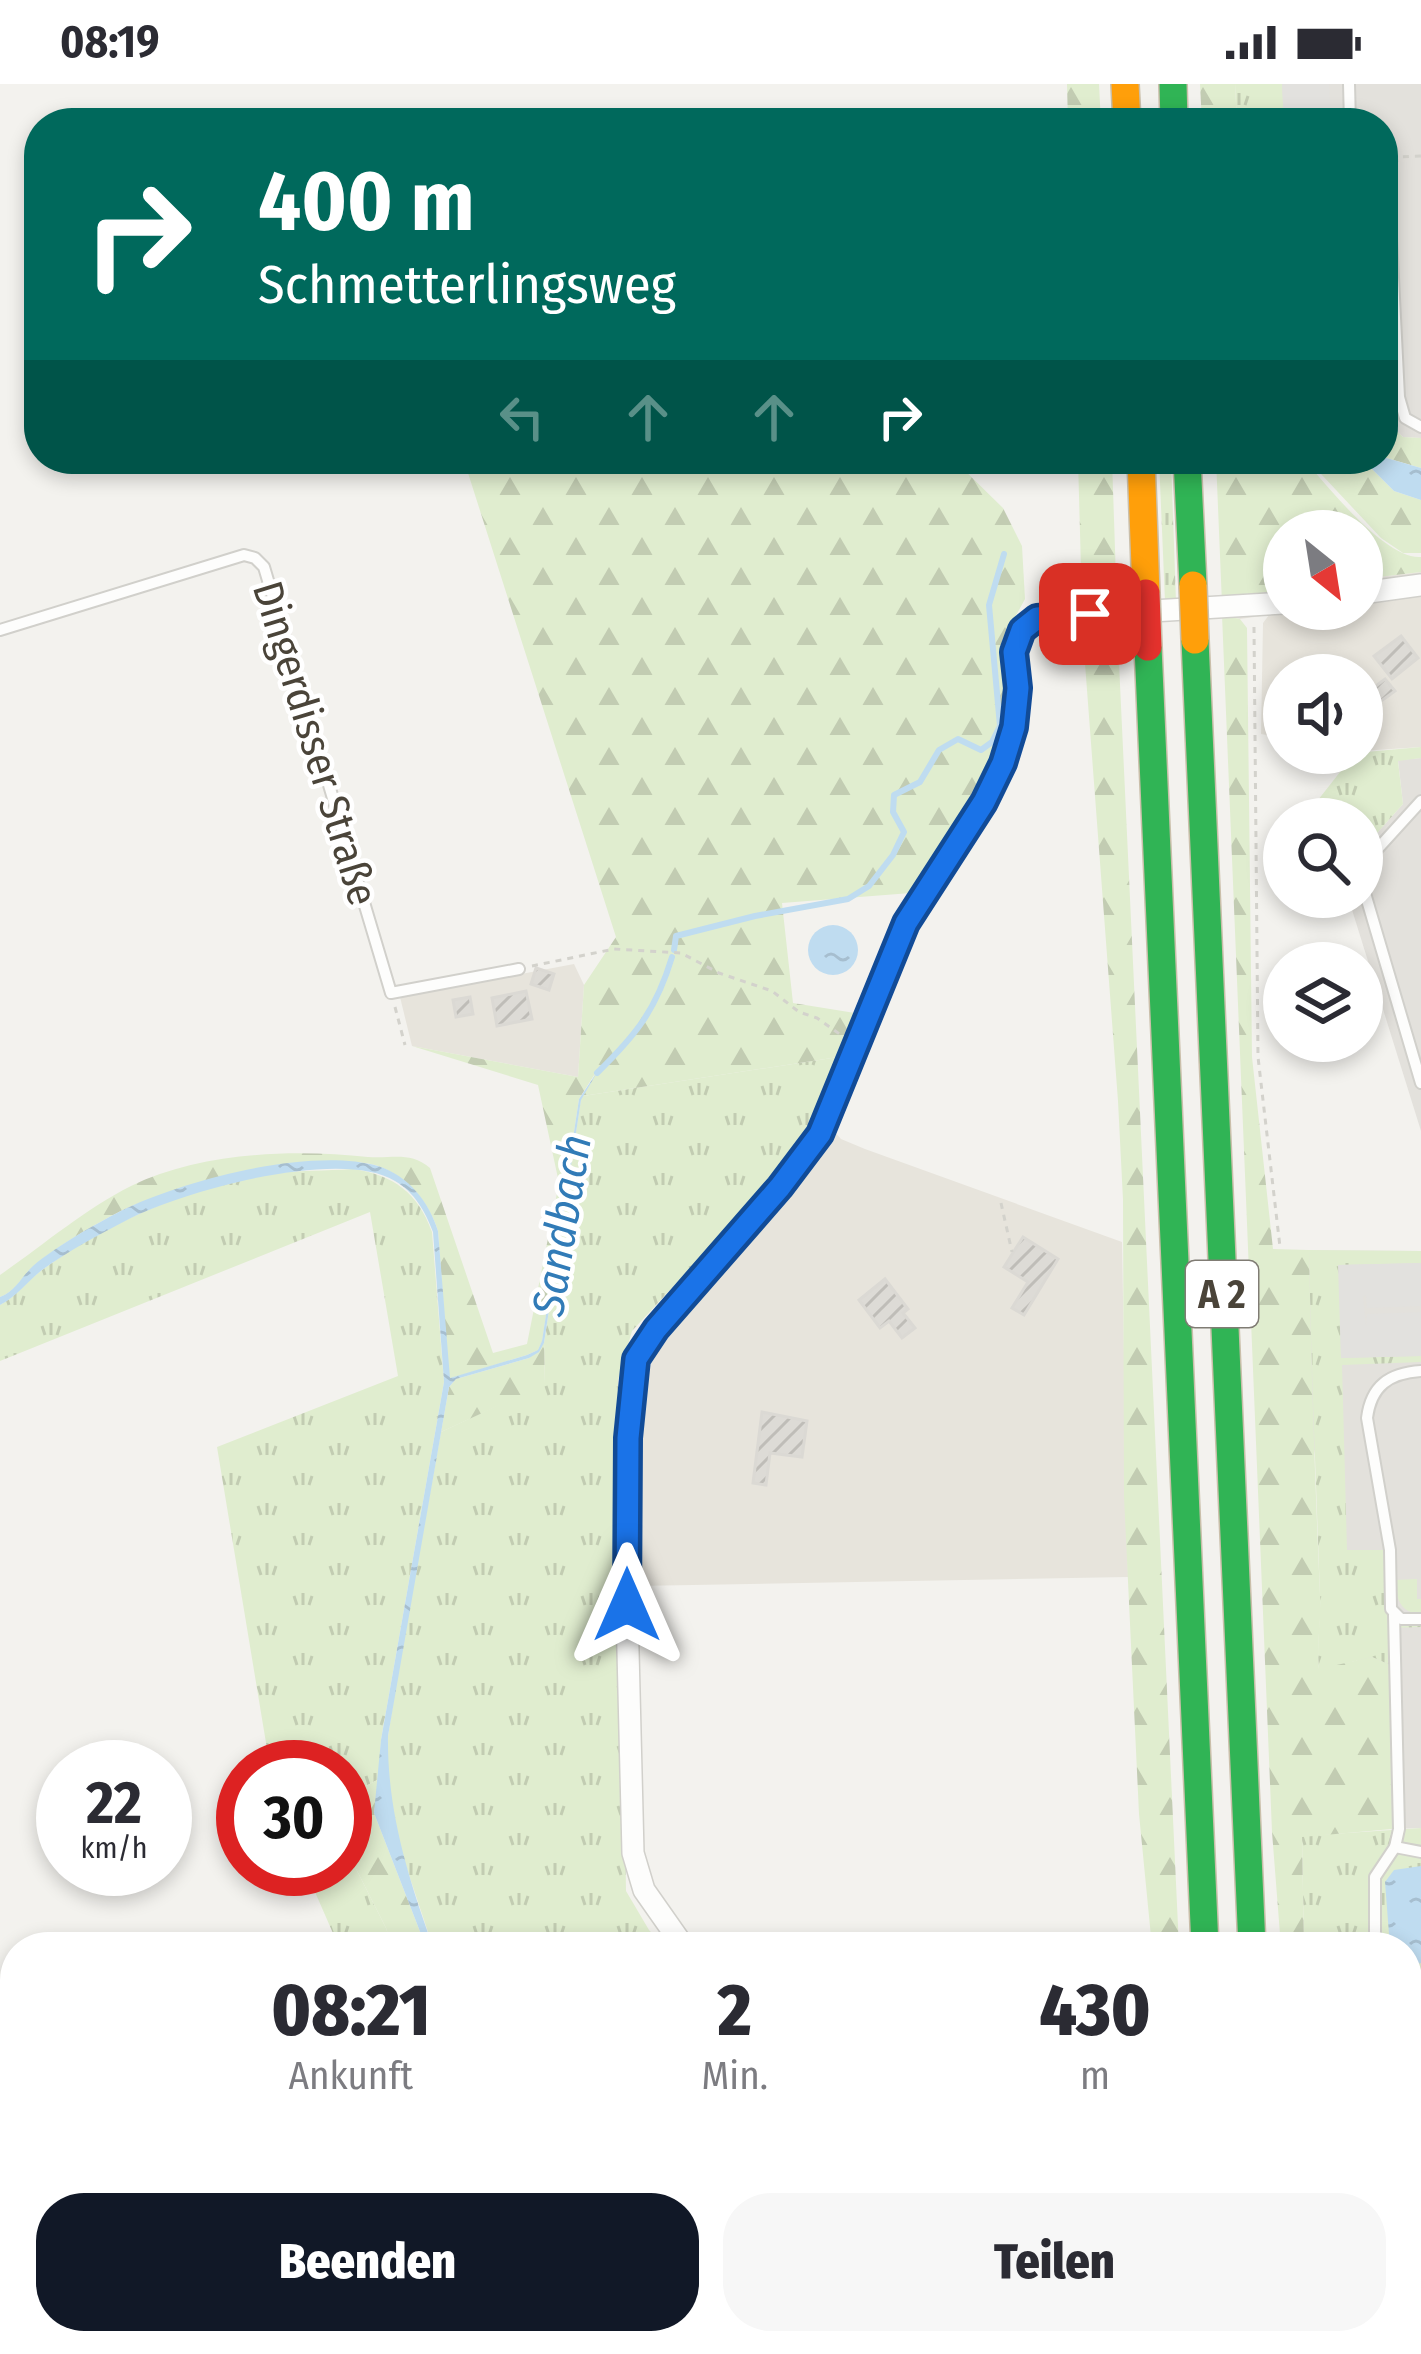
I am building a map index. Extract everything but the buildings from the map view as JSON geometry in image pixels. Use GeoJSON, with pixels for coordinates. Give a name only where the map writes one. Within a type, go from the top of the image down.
{"type":"FeatureCollection","features":[{"type":"Feature","properties":{"kind":"highway","name":"A 2"},"geometry":{"type":"LineString","coordinates":[[1142,474],[1204,1932]]}},
{"type":"Feature","properties":{"kind":"highway","name":"A 2"},"geometry":{"type":"LineString","coordinates":[[1188,474],[1251,1932]]}},
{"type":"Feature","properties":{"kind":"street"},"geometry":{"type":"LineString","coordinates":[[1383,590],[1421,585]]}},
{"type":"Feature","properties":{"kind":"street"},"geometry":{"type":"LineString","coordinates":[[673,1932],[644,1890],[633,1853],[626,1570],[636,1359],[656,1329],[807,1155],[832,1112],[906,923],[984,802],[1003,763],[1014,727],[1018,688],[1014,652],[1022,630],[1037,618],[1263,606]]}},
{"type":"Feature","properties":{"kind":"lane"},"geometry":{"type":"LineString","coordinates":[[1398,377],[1406,418],[1421,428]]}},
{"type":"Feature","properties":{"kind":"lane","name":"Dingerdisser Straße"},"geometry":{"type":"LineString","coordinates":[[0,630],[244,555],[255,557],[264,567],[391,993]]}},
{"type":"Feature","properties":{"kind":"lane"},"geometry":{"type":"LineString","coordinates":[[1383,843],[1421,801]]}},
{"type":"Feature","properties":{"kind":"lane"},"geometry":{"type":"LineString","coordinates":[[1372,918],[1421,1083]]}},
{"type":"Feature","properties":{"kind":"lane"},"geometry":{"type":"LineString","coordinates":[[391,993],[519,970]]}},
{"type":"Feature","properties":{"kind":"lane"},"geometry":{"type":"LineString","coordinates":[[1375,1932],[1375,1877],[1395,1847],[1399,1829],[1390,1550],[1367,1418],[1369,1400],[1378,1385],[1394,1375],[1421,1371]]}},
{"type":"Feature","properties":{"kind":"lane"},"geometry":{"type":"LineString","coordinates":[[1394,1615],[1421,1619]]}},
{"type":"Feature","properties":{"kind":"lane"},"geometry":{"type":"LineString","coordinates":[[1395,1847],[1421,1852]]}},
{"type":"Feature","properties":{"kind":"path"},"geometry":{"type":"LineString","coordinates":[[1254,607],[1258,1057],[1280,1247]]}},
{"type":"Feature","properties":{"kind":"path"},"geometry":{"type":"LineString","coordinates":[[519,970],[614,949],[681,953],[719,973],[772,991],[856,1047]]}},
{"type":"Feature","properties":{"kind":"path"},"geometry":{"type":"LineString","coordinates":[[391,993],[405,1046]]}},
{"type":"Feature","properties":{"kind":"path"},"geometry":{"type":"LineString","coordinates":[[1001,1203],[1012,1252]]}},
{"type":"Feature","properties":{"kind":"shaded area"},"geometry":{"type":"Polygon","coordinates":[[[1265,84],[1421,84],[1421,438],[1398,432],[1398,108],[1267,108],[1265,84]]]}},
{"type":"Feature","properties":{"kind":"shaded area"},"geometry":{"type":"Polygon","coordinates":[[[1282,84],[1329,84],[1330,108],[1283,108],[1282,84]]]}},
{"type":"Feature","properties":{"kind":"shaded area"},"geometry":{"type":"Polygon","coordinates":[[[1421,572],[1421,747],[1383,750],[1383,654],[1263,654],[1261,734],[1263,623],[1263,630],[1383,630],[1383,577],[1421,572]]]}},
{"type":"Feature","properties":{"kind":"shaded area"},"geometry":{"type":"Polygon","coordinates":[[[1263,593],[1263,616],[1240,619],[1222,615],[1245,595],[1263,593]]]}},
{"type":"Feature","properties":{"kind":"shaded area"},"geometry":{"type":"Polygon","coordinates":[[[1421,758],[1421,1131],[1383,1009],[1383,942],[1362,942],[1355,918],[1383,918],[1383,826],[1403,804],[1398,760],[1421,758]]]}},
{"type":"Feature","properties":{"kind":"shaded area"},"geometry":{"type":"Polygon","coordinates":[[[574,964],[584,985],[578,1077],[412,1046],[400,997],[574,964]]]}},
{"type":"Feature","properties":{"kind":"shaded area"},"geometry":{"type":"Polygon","coordinates":[[[833,1130],[841,1139],[865,1149],[1122,1242],[1128,1577],[636,1586],[642,1445],[639,1368],[650,1349],[668,1336],[785,1198],[833,1130]]]}},
{"type":"Feature","properties":{"kind":"shaded area"},"geometry":{"type":"Polygon","coordinates":[[[1273,1250],[1421,1251],[1421,1828],[1392,1829],[1273,1250]]]}},
{"type":"Feature","properties":{"kind":"shaded area"},"geometry":{"type":"Polygon","coordinates":[[[1421,1263],[1421,1306],[1367,1308],[1366,1295],[1363,1297],[1366,1327],[1367,1314],[1421,1312],[1421,1356],[1341,1358],[1338,1265],[1421,1263]]]}},
{"type":"Feature","properties":{"kind":"green space"},"geometry":{"type":"Polygon","coordinates":[[[1067,84],[1099,84],[1100,108],[1068,108],[1067,84]]]}},
{"type":"Feature","properties":{"kind":"green space"},"geometry":{"type":"Polygon","coordinates":[[[1200,84],[1235,84],[1236,108],[1201,108],[1200,84]]]}},
{"type":"Feature","properties":{"kind":"green space"},"geometry":{"type":"Polygon","coordinates":[[[1235,84],[1282,84],[1283,108],[1236,108],[1235,84]]]}},
{"type":"Feature","properties":{"kind":"green space"},"geometry":{"type":"Polygon","coordinates":[[[1398,432],[1421,438],[1421,468],[1398,461],[1398,432]]]}},
{"type":"Feature","properties":{"kind":"green space"},"geometry":{"type":"Polygon","coordinates":[[[468,474],[968,474],[1003,508],[1022,546],[1025,599],[1002,641],[1006,718],[972,800],[911,893],[782,903],[793,1003],[861,1014],[845,1056],[583,1096],[598,1069],[579,1099],[538,1350],[449,1379],[438,1231],[429,1210],[399,1177],[356,1162],[290,1167],[214,1181],[149,1200],[65,1243],[0,1297],[0,1275],[97,1206],[158,1175],[248,1156],[400,1157],[430,1168],[493,1353],[527,1344],[559,1183],[538,1085],[412,1046],[578,1077],[584,985],[616,937],[468,474]]]}},
{"type":"Feature","properties":{"kind":"green space"},"geometry":{"type":"Polygon","coordinates":[[[1078,474],[1112,474],[1117,609],[1082,606],[1078,474]]]}},
{"type":"Feature","properties":{"kind":"green space"},"geometry":{"type":"Polygon","coordinates":[[[1160,474],[1172,474],[1176,601],[1165,601],[1160,474]]]}},
{"type":"Feature","properties":{"kind":"green space"},"geometry":{"type":"Polygon","coordinates":[[[1217,474],[1317,474],[1349,510],[1263,510],[1263,593],[1222,604],[1217,474]]]}},
{"type":"Feature","properties":{"kind":"green space"},"geometry":{"type":"Polygon","coordinates":[[[1321,474],[1377,474],[1394,491],[1421,500],[1421,553],[1403,553],[1383,539],[1383,510],[1355,510],[1321,474]]]}},
{"type":"Feature","properties":{"kind":"green space"},"geometry":{"type":"Polygon","coordinates":[[[1383,540],[1407,555],[1421,557],[1421,572],[1383,577],[1383,540]]]}},
{"type":"Feature","properties":{"kind":"green space"},"geometry":{"type":"Polygon","coordinates":[[[1222,615],[1240,619],[1247,628],[1252,1057],[1273,1249],[1309,1250],[1319,1669],[1372,1657],[1390,1665],[1392,1829],[1302,1837],[1304,1932],[1280,1932],[1222,615]]]}},
{"type":"Feature","properties":{"kind":"green space"},"geometry":{"type":"Polygon","coordinates":[[[1117,620],[1178,1932],[1151,1932],[1139,1814],[1124,1497],[1123,1200],[1083,637],[1117,620]]]}},
{"type":"Feature","properties":{"kind":"green space"},"geometry":{"type":"Polygon","coordinates":[[[1421,747],[1421,758],[1398,761],[1403,804],[1383,826],[1383,798],[1320,798],[1338,774],[1383,774],[1383,750],[1421,747]]]}},
{"type":"Feature","properties":{"kind":"green space"},"geometry":{"type":"Polygon","coordinates":[[[845,1056],[815,1121],[729,1226],[632,1331],[618,1380],[626,1891],[651,1932],[428,1932],[396,1836],[388,1736],[441,1432],[545,1383],[544,1343],[583,1096],[845,1056]]]}},
{"type":"Feature","properties":{"kind":"green space"},"geometry":{"type":"Polygon","coordinates":[[[353,1169],[381,1176],[412,1197],[432,1232],[444,1382],[381,1740],[379,1779],[372,1783],[372,1740],[266,1740],[217,1447],[398,1376],[370,1212],[0,1361],[0,1305],[67,1253],[180,1197],[291,1172],[353,1169]]]}},
{"type":"Feature","properties":{"kind":"green space"},"geometry":{"type":"Polygon","coordinates":[[[1309,1250],[1421,1251],[1421,1263],[1339,1265],[1341,1358],[1421,1356],[1421,1362],[1342,1365],[1347,1550],[1384,1550],[1391,1619],[1421,1623],[1421,1627],[1390,1628],[1390,1665],[1372,1657],[1319,1670],[1309,1250]]]}},
{"type":"Feature","properties":{"kind":"green space"},"geometry":{"type":"Polygon","coordinates":[[[544,1343],[545,1384],[441,1432],[449,1387],[456,1379],[529,1358],[544,1343]]]}},
{"type":"Feature","properties":{"kind":"green space"},"geometry":{"type":"Polygon","coordinates":[[[1417,1579],[1421,1615],[1400,1603],[1395,1580],[1417,1579]]]}},
{"type":"Feature","properties":{"kind":"green space"},"geometry":{"type":"Polygon","coordinates":[[[379,1779],[374,1813],[420,1932],[387,1932],[370,1896],[372,1783],[379,1779]]]}},
{"type":"Feature","properties":{"kind":"green space"},"geometry":{"type":"Polygon","coordinates":[[[1421,1828],[1421,1932],[1304,1932],[1302,1836],[1421,1828]]]}},
{"type":"Feature","properties":{"kind":"green space"},"geometry":{"type":"Polygon","coordinates":[[[317,1896],[370,1896],[387,1932],[332,1932],[317,1896]]]}},
{"type":"Feature","properties":{"kind":"water"},"geometry":{"type":"Polygon","coordinates":[[[1398,461],[1421,468],[1421,500],[1394,491],[1377,474],[1398,474],[1398,461]]]}},
{"type":"Feature","properties":{"kind":"water"},"geometry":{"type":"Polygon","coordinates":[[[833,925],[851,932],[858,950],[851,968],[833,975],[815,968],[808,950],[815,932],[833,925]]]}},
{"type":"Feature","properties":{"kind":"water"},"geometry":{"type":"Polygon","coordinates":[[[599,1069],[581,1100],[544,1343],[539,1352],[529,1358],[456,1379],[449,1387],[388,1736],[395,1817],[428,1932],[420,1932],[374,1813],[381,1740],[444,1382],[433,1232],[418,1203],[395,1181],[370,1172],[338,1169],[262,1177],[186,1196],[129,1219],[52,1263],[0,1305],[0,1297],[65,1243],[153,1197],[251,1169],[351,1161],[399,1176],[416,1191],[434,1220],[450,1378],[527,1355],[538,1350],[542,1341],[579,1099],[599,1069]]]}},
{"type":"Feature","properties":{"kind":"water"},"geometry":{"type":"Polygon","coordinates":[[[1421,1866],[1421,1932],[1389,1932],[1385,1882],[1394,1870],[1421,1866]]]}},
{"type":"Feature","properties":{"kind":"waterway","name":"Sandbach"},"geometry":{"type":"LineString","coordinates":[[674,950],[676,936],[848,899],[869,886],[904,832],[893,812],[894,795],[920,782],[939,750],[958,739],[981,750],[992,742],[1000,726],[989,605],[1004,554]]}},
{"type":"Feature","properties":{"kind":"waterway"},"geometry":{"type":"LineString","coordinates":[[1044,632],[1090,627]]}},
{"type":"Feature","properties":{"kind":"waterway","name":"Sandbach"},"geometry":{"type":"LineString","coordinates":[[597,1073],[643,1021],[672,957]]}},
{"type":"Feature","properties":{"kind":"traffic: fast"},"geometry":{"type":"LineString","coordinates":[[1173,84],[1174,108]]}},
{"type":"Feature","properties":{"kind":"traffic: fast"},"geometry":{"type":"LineString","coordinates":[[1188,474],[1193,585]]}},
{"type":"Feature","properties":{"kind":"traffic: fast"},"geometry":{"type":"LineString","coordinates":[[1195,640],[1251,1932]]}},
{"type":"Feature","properties":{"kind":"traffic: fast"},"geometry":{"type":"LineString","coordinates":[[1148,647],[1204,1932]]}},
{"type":"Feature","properties":{"kind":"traffic: slow"},"geometry":{"type":"LineString","coordinates":[[1125,84],[1126,108]]}},
{"type":"Feature","properties":{"kind":"traffic: slow"},"geometry":{"type":"LineString","coordinates":[[1142,474],[1146,593]]}},
{"type":"Feature","properties":{"kind":"traffic: slow"},"geometry":{"type":"LineString","coordinates":[[1193,585],[1195,640]]}},
{"type":"Feature","properties":{"kind":"traffic: jam"},"geometry":{"type":"LineString","coordinates":[[1146,593],[1148,647]]}},
{"type":"Feature","properties":{"kind":"route"},"geometry":{"type":"LineString","coordinates":[[627,1605],[628,1438],[636,1359],[656,1329],[807,1155],[832,1112],[906,923],[984,802],[1003,763],[1014,727],[1018,688],[1014,652],[1022,630],[1037,618],[1090,614]]}}]}
